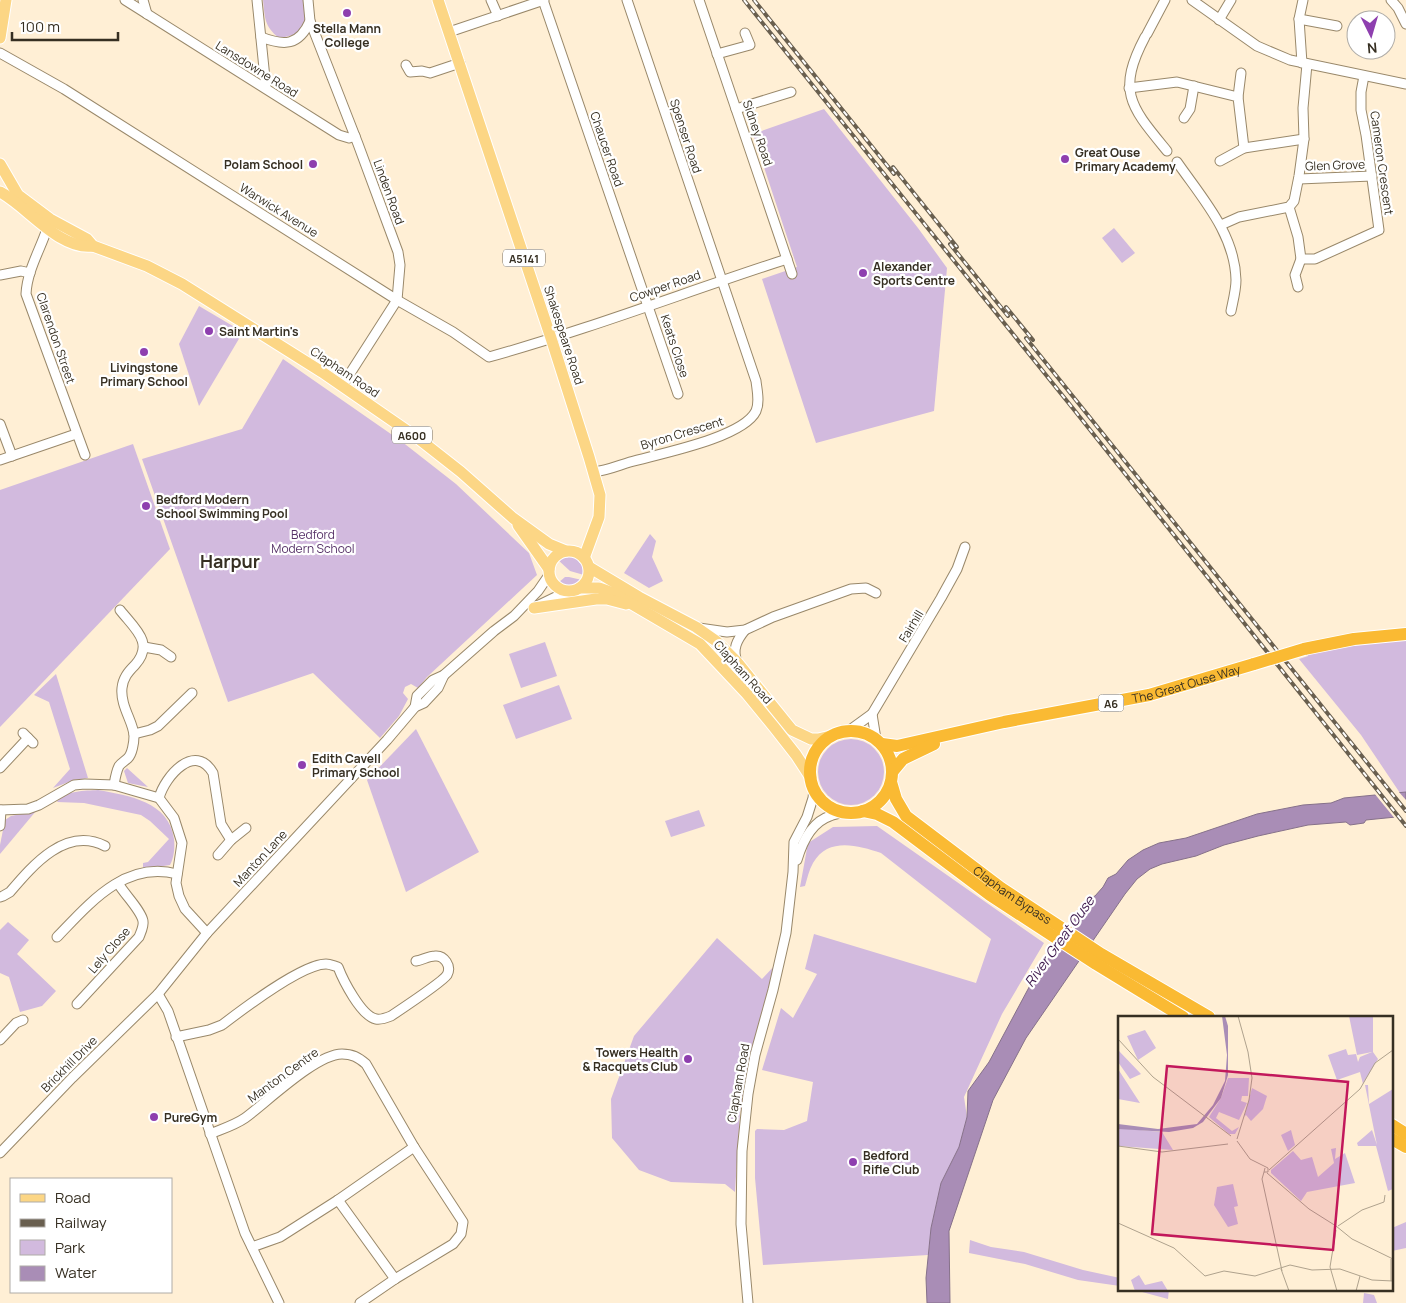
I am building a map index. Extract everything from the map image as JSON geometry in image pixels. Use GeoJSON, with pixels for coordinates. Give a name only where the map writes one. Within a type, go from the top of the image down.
{"type":"FeatureCollection","features":[{"type":"Feature","properties":{"kind":"highway","name":"The Great Ouse Way"},"geometry":{"type":"LineString","coordinates":[[879,742],[897,746],[1004,722],[1149,695],[1304,649],[1354,639],[1406,634]]}},
{"type":"Feature","properties":{"kind":"highway"},"geometry":{"type":"LineString","coordinates":[[850,730],[866,733],[879,742],[892,761],[892,777],[878,802],[870,808],[863,811],[846,812],[838,810],[824,802],[813,784],[811,766],[814,754],[830,736],[850,730]]}},
{"type":"Feature","properties":{"kind":"highway","name":"The Great Ouse Way"},"geometry":{"type":"LineString","coordinates":[[892,777],[903,759],[966,731]]}},
{"type":"Feature","properties":{"kind":"highway","name":"Clapham Bypass"},"geometry":{"type":"LineString","coordinates":[[892,777],[896,799],[906,816],[996,892],[1206,1016]]}},
{"type":"Feature","properties":{"kind":"highway","name":"Clapham Bypass"},"geometry":{"type":"LineString","coordinates":[[863,811],[877,814],[893,822],[996,892],[1096,964],[1180,1016]]}},
{"type":"Feature","properties":{"kind":"highway"},"geometry":{"type":"LineString","coordinates":[[1394,1126],[1406,1134]]}},
{"type":"Feature","properties":{"kind":"highway"},"geometry":{"type":"LineString","coordinates":[[1394,1140],[1406,1147]]}},
{"type":"Feature","properties":{"kind":"main road"},"geometry":{"type":"LineString","coordinates":[[0,38],[6,0]]}},
{"type":"Feature","properties":{"kind":"main road","name":"Shakespeare Road"},"geometry":{"type":"LineString","coordinates":[[438,0],[600,495],[598,517],[586,563]]}},
{"type":"Feature","properties":{"kind":"main road","name":"Clapham Road"},"geometry":{"type":"LineString","coordinates":[[0,164],[18,195],[50,219],[87,238],[94,246]]}},
{"type":"Feature","properties":{"kind":"main road","name":"Clapham Road"},"geometry":{"type":"LineString","coordinates":[[0,192],[47,229],[85,247],[94,246],[147,266],[182,284],[342,386],[418,439],[461,472],[513,518],[549,544],[569,551]]}},
{"type":"Feature","properties":{"kind":"main road","name":"Clapham Road"},"geometry":{"type":"LineString","coordinates":[[513,518],[549,572]]}},
{"type":"Feature","properties":{"kind":"main road"},"geometry":{"type":"LineString","coordinates":[[549,572],[553,559],[557,555],[569,551],[591,538]]}},
{"type":"Feature","properties":{"kind":"main road","name":"A600"},"geometry":{"type":"LineString","coordinates":[[569,551],[586,563]]}},
{"type":"Feature","properties":{"kind":"main road"},"geometry":{"type":"LineString","coordinates":[[568,591],[580,588],[588,578],[586,563]]}},
{"type":"Feature","properties":{"kind":"main road","name":"Clapham Road"},"geometry":{"type":"LineString","coordinates":[[586,563],[632,593],[696,628],[725,649],[792,730],[811,739],[830,736]]}},
{"type":"Feature","properties":{"kind":"main road","name":"A600"},"geometry":{"type":"LineString","coordinates":[[549,572],[554,585],[568,591]]}},
{"type":"Feature","properties":{"kind":"main road","name":"Clapham Road"},"geometry":{"type":"LineString","coordinates":[[580,588],[604,589],[625,599],[700,644],[747,694],[796,755],[813,784]]}},
{"type":"Feature","properties":{"kind":"main road"},"geometry":{"type":"LineString","coordinates":[[534,608],[596,599],[607,599],[635,606]]}},
{"type":"Feature","properties":{"kind":"main road"},"geometry":{"type":"LineString","coordinates":[[725,649],[727,658],[742,680],[747,694]]}},
{"type":"Feature","properties":{"kind":"street","name":"Lansdowne Road"},"geometry":{"type":"LineString","coordinates":[[125,0],[344,137],[355,136]]}},
{"type":"Feature","properties":{"kind":"street"},"geometry":{"type":"LineString","coordinates":[[143,0],[148,14]]}},
{"type":"Feature","properties":{"kind":"street"},"geometry":{"type":"LineString","coordinates":[[258,0],[266,88]]}},
{"type":"Feature","properties":{"kind":"street","name":"Linden Road"},"geometry":{"type":"LineString","coordinates":[[308,0],[310,21],[398,252],[400,265],[397,300],[342,386]]}},
{"type":"Feature","properties":{"kind":"street"},"geometry":{"type":"LineString","coordinates":[[491,0],[498,16]]}},
{"type":"Feature","properties":{"kind":"street"},"geometry":{"type":"LineString","coordinates":[[449,32],[543,0]]}},
{"type":"Feature","properties":{"kind":"street","name":"Chaucer Road"},"geometry":{"type":"LineString","coordinates":[[543,0],[648,306]]}},
{"type":"Feature","properties":{"kind":"street","name":"Spenser Road"},"geometry":{"type":"LineString","coordinates":[[627,0],[721,280]]}},
{"type":"Feature","properties":{"kind":"street","name":"Sidney Road"},"geometry":{"type":"LineString","coordinates":[[699,0],[792,274]]}},
{"type":"Feature","properties":{"kind":"street"},"geometry":{"type":"LineString","coordinates":[[1165,0],[1134,60],[1129,88],[1138,114],[1167,151]]}},
{"type":"Feature","properties":{"kind":"street"},"geometry":{"type":"LineString","coordinates":[[1192,0],[1257,46],[1290,60],[1406,84]]}},
{"type":"Feature","properties":{"kind":"street"},"geometry":{"type":"LineString","coordinates":[[1219,20],[1231,0]]}},
{"type":"Feature","properties":{"kind":"street"},"geometry":{"type":"LineString","coordinates":[[1221,225],[1239,217],[1290,207],[1294,201],[1304,140],[1304,64],[1299,19],[1303,0]]}},
{"type":"Feature","properties":{"kind":"street"},"geometry":{"type":"LineString","coordinates":[[1391,0],[1398,8],[1406,24]]}},
{"type":"Feature","properties":{"kind":"street"},"geometry":{"type":"LineString","coordinates":[[1299,19],[1337,26]]}},
{"type":"Feature","properties":{"kind":"street"},"geometry":{"type":"LineString","coordinates":[[261,36],[283,44],[302,34],[310,21]]}},
{"type":"Feature","properties":{"kind":"street"},"geometry":{"type":"LineString","coordinates":[[717,54],[750,45],[745,33]]}},
{"type":"Feature","properties":{"kind":"street","name":"Warwick Avenue"},"geometry":{"type":"LineString","coordinates":[[0,53],[64,90],[397,300],[446,327],[489,357],[550,338]]}},
{"type":"Feature","properties":{"kind":"street"},"geometry":{"type":"LineString","coordinates":[[406,65],[410,72],[422,71],[430,73],[460,63]]}},
{"type":"Feature","properties":{"kind":"street"},"geometry":{"type":"LineString","coordinates":[[1241,73],[1238,97],[1244,148]]}},
{"type":"Feature","properties":{"kind":"street","name":"Cameron Crescent"},"geometry":{"type":"LineString","coordinates":[[1301,259],[1314,259],[1379,230],[1361,110],[1361,92],[1364,76]]}},
{"type":"Feature","properties":{"kind":"street"},"geometry":{"type":"LineString","coordinates":[[1129,88],[1177,82],[1238,97]]}},
{"type":"Feature","properties":{"kind":"street"},"geometry":{"type":"LineString","coordinates":[[1184,118],[1190,109],[1194,86]]}},
{"type":"Feature","properties":{"kind":"street"},"geometry":{"type":"LineString","coordinates":[[736,109],[791,92]]}},
{"type":"Feature","properties":{"kind":"street"},"geometry":{"type":"LineString","coordinates":[[1220,161],[1244,148],[1304,140]]}},
{"type":"Feature","properties":{"kind":"street"},"geometry":{"type":"LineString","coordinates":[[1177,162],[1221,225],[1231,248],[1236,274],[1232,311]]}},
{"type":"Feature","properties":{"kind":"street","name":"Glen Grove"},"geometry":{"type":"LineString","coordinates":[[1299,179],[1372,176]]}},
{"type":"Feature","properties":{"kind":"street"},"geometry":{"type":"LineString","coordinates":[[1290,207],[1298,237],[1301,259],[1295,275],[1298,287]]}},
{"type":"Feature","properties":{"kind":"street","name":"Clarendon Street"},"geometry":{"type":"LineString","coordinates":[[47,229],[30,274],[26,294],[85,455]]}},
{"type":"Feature","properties":{"kind":"street","name":"Cowper Road"},"geometry":{"type":"LineString","coordinates":[[550,338],[788,259]]}},
{"type":"Feature","properties":{"kind":"street"},"geometry":{"type":"LineString","coordinates":[[0,275],[21,271],[30,274]]}},
{"type":"Feature","properties":{"kind":"street","name":"Byron Crescent"},"geometry":{"type":"LineString","coordinates":[[593,472],[604,471],[708,440],[735,429],[749,420],[757,410],[758,395],[756,381],[721,280]]}},
{"type":"Feature","properties":{"kind":"street","name":"Keats Close"},"geometry":{"type":"LineString","coordinates":[[648,306],[678,394]]}},
{"type":"Feature","properties":{"kind":"street"},"geometry":{"type":"LineString","coordinates":[[0,424],[12,456]]}},
{"type":"Feature","properties":{"kind":"street"},"geometry":{"type":"LineString","coordinates":[[0,460],[76,434]]}},
{"type":"Feature","properties":{"kind":"street","name":"Fairhill"},"geometry":{"type":"LineString","coordinates":[[850,730],[872,714],[942,598],[957,569],[965,547]]}},
{"type":"Feature","properties":{"kind":"street","name":"Manton Lane"},"geometry":{"type":"LineString","coordinates":[[158,994],[207,934],[396,730],[415,707],[424,703],[438,688],[444,675],[514,616],[538,591],[549,572]]}},
{"type":"Feature","properties":{"kind":"street"},"geometry":{"type":"LineString","coordinates":[[696,628],[734,632],[745,630],[773,617],[851,589],[866,588],[876,593]]}},
{"type":"Feature","properties":{"kind":"street","name":"Manton Lane"},"geometry":{"type":"LineString","coordinates":[[514,616],[568,591]]}},
{"type":"Feature","properties":{"kind":"street"},"geometry":{"type":"LineString","coordinates":[[114,785],[120,765],[130,756],[134,734],[126,713],[122,693],[123,682],[128,672],[140,660],[144,651],[140,634],[120,610]]}},
{"type":"Feature","properties":{"kind":"street"},"geometry":{"type":"LineString","coordinates":[[737,662],[735,645],[737,639],[745,630]]}},
{"type":"Feature","properties":{"kind":"street"},"geometry":{"type":"LineString","coordinates":[[725,649],[728,636],[734,632]]}},
{"type":"Feature","properties":{"kind":"street"},"geometry":{"type":"LineString","coordinates":[[144,647],[161,650],[172,657]]}},
{"type":"Feature","properties":{"kind":"street"},"geometry":{"type":"LineString","coordinates":[[134,734],[158,726],[189,699]]}},
{"type":"Feature","properties":{"kind":"street"},"geometry":{"type":"LineString","coordinates":[[872,714],[879,742]]}},
{"type":"Feature","properties":{"kind":"street"},"geometry":{"type":"LineString","coordinates":[[0,768],[28,738]]}},
{"type":"Feature","properties":{"kind":"street"},"geometry":{"type":"LineString","coordinates":[[159,798],[165,783],[182,765],[197,760],[204,762],[213,774],[221,824],[231,840]]}},
{"type":"Feature","properties":{"kind":"street"},"geometry":{"type":"LineString","coordinates":[[0,826],[1,810],[28,808],[39,805],[74,785],[97,783],[114,785],[159,798],[174,818],[182,843],[177,874],[177,890],[185,909],[207,934]]}},
{"type":"Feature","properties":{"kind":"street","name":"Clapham Road"},"geometry":{"type":"LineString","coordinates":[[748,1303],[742,1224],[742,1150],[745,1118],[755,1055],[788,923],[794,842],[807,817],[813,798],[813,784]]}},
{"type":"Feature","properties":{"kind":"street","name":"Clapham Road"},"geometry":{"type":"LineString","coordinates":[[793,872],[803,842],[814,828],[829,816],[846,812]]}},
{"type":"Feature","properties":{"kind":"street"},"geometry":{"type":"LineString","coordinates":[[218,855],[231,840],[246,828]]}},
{"type":"Feature","properties":{"kind":"street"},"geometry":{"type":"LineString","coordinates":[[0,896],[10,892],[37,863],[52,850],[64,843],[85,840],[96,841],[105,846]]}},
{"type":"Feature","properties":{"kind":"street"},"geometry":{"type":"LineString","coordinates":[[56,937],[95,897],[107,888],[139,873],[168,871],[177,874]]}},
{"type":"Feature","properties":{"kind":"street","name":"Lely Close"},"geometry":{"type":"LineString","coordinates":[[77,1004],[139,937],[142,930],[143,922],[140,914],[123,893],[118,883]]}},
{"type":"Feature","properties":{"kind":"street"},"geometry":{"type":"LineString","coordinates":[[176,1037],[209,1030],[222,1025],[296,975],[311,968],[328,964],[338,967],[344,982],[368,1014],[375,1019],[384,1019],[447,976],[448,964],[443,958],[436,956],[416,962]]}},
{"type":"Feature","properties":{"kind":"street"},"geometry":{"type":"LineString","coordinates":[[158,994],[168,1011],[245,1233],[280,1303]]}},
{"type":"Feature","properties":{"kind":"street","name":"Brickhill Drive"},"geometry":{"type":"LineString","coordinates":[[0,1153],[72,1078],[158,994]]}},
{"type":"Feature","properties":{"kind":"street"},"geometry":{"type":"LineString","coordinates":[[0,1040],[16,1022],[23,1020]]}},
{"type":"Feature","properties":{"kind":"street","name":"Manton Centre"},"geometry":{"type":"LineString","coordinates":[[210,1134],[244,1119],[325,1058],[340,1054],[356,1055],[366,1064],[414,1147],[463,1222],[461,1234],[454,1244],[395,1279],[360,1303]]}},
{"type":"Feature","properties":{"kind":"street"},"geometry":{"type":"LineString","coordinates":[[252,1247],[280,1237],[338,1200],[414,1147]]}},
{"type":"Feature","properties":{"kind":"street"},"geometry":{"type":"LineString","coordinates":[[338,1200],[395,1279]]}},
{"type":"Feature","properties":{"kind":"green space"},"geometry":{"type":"Polygon","coordinates":[[[263,0],[305,0],[306,16],[300,31],[279,38],[274,34],[270,30],[265,17],[263,0]]]}},
{"type":"Feature","properties":{"kind":"green space","name":"Alexander Sports Centre"},"geometry":{"type":"Polygon","coordinates":[[[824,109],[918,228],[947,268],[934,411],[816,443],[762,279],[797,267],[753,134],[824,109]]]}},
{"type":"Feature","properties":{"kind":"green space"},"geometry":{"type":"Polygon","coordinates":[[[1114,228],[1135,253],[1122,263],[1102,238],[1114,228]]]}},
{"type":"Feature","properties":{"kind":"green space"},"geometry":{"type":"Polygon","coordinates":[[[199,306],[243,332],[199,406],[179,344],[199,306]]]}},
{"type":"Feature","properties":{"kind":"green space","name":"Bedford Modern School"},"geometry":{"type":"Polygon","coordinates":[[[283,359],[401,441],[456,484],[529,553],[537,575],[427,677],[418,688],[411,684],[405,687],[403,693],[408,699],[399,716],[380,738],[313,673],[228,702],[142,459],[242,429],[283,359]]]}},
{"type":"Feature","properties":{"kind":"green space"},"geometry":{"type":"Polygon","coordinates":[[[133,444],[170,549],[0,727],[0,490],[133,444]]]}},
{"type":"Feature","properties":{"kind":"green space"},"geometry":{"type":"Polygon","coordinates":[[[650,534],[656,541],[652,557],[663,581],[649,588],[624,573],[650,534]]]}},
{"type":"Feature","properties":{"kind":"green space"},"geometry":{"type":"Polygon","coordinates":[[[563,555],[576,557],[582,563],[584,575],[570,571],[557,559],[563,555]]]}},
{"type":"Feature","properties":{"kind":"green space"},"geometry":{"type":"Polygon","coordinates":[[[565,577],[582,580],[571,586],[558,583],[565,577]]]}},
{"type":"Feature","properties":{"kind":"green space"},"geometry":{"type":"Polygon","coordinates":[[[1406,639],[1406,792],[1400,793],[1361,735],[1299,659],[1308,656],[1307,653],[1355,644],[1406,639]]]}},
{"type":"Feature","properties":{"kind":"green space"},"geometry":{"type":"Polygon","coordinates":[[[545,642],[557,676],[521,688],[509,654],[545,642]]]}},
{"type":"Feature","properties":{"kind":"green space"},"geometry":{"type":"Polygon","coordinates":[[[56,674],[88,778],[74,780],[53,788],[70,769],[49,702],[34,695],[56,674]]]}},
{"type":"Feature","properties":{"kind":"green space"},"geometry":{"type":"Polygon","coordinates":[[[559,685],[572,719],[516,739],[503,705],[559,685]]]}},
{"type":"Feature","properties":{"kind":"green space"},"geometry":{"type":"Polygon","coordinates":[[[416,729],[479,852],[406,892],[367,780],[416,729]]]}},
{"type":"Feature","properties":{"kind":"green space"},"geometry":{"type":"Polygon","coordinates":[[[844,739],[858,739],[870,744],[879,753],[884,765],[882,785],[875,796],[858,805],[844,805],[832,800],[823,791],[818,779],[818,765],[823,753],[832,744],[844,739]]]}},
{"type":"Feature","properties":{"kind":"green space"},"geometry":{"type":"Polygon","coordinates":[[[127,768],[148,787],[128,783],[124,771],[127,768]]]}},
{"type":"Feature","properties":{"kind":"green space"},"geometry":{"type":"Polygon","coordinates":[[[98,790],[146,802],[164,816],[171,826],[174,839],[174,852],[170,865],[143,869],[143,863],[148,862],[169,839],[141,815],[84,803],[57,802],[70,793],[98,790]]]}},
{"type":"Feature","properties":{"kind":"green space"},"geometry":{"type":"Polygon","coordinates":[[[699,810],[705,826],[671,837],[665,821],[699,810]]]}},
{"type":"Feature","properties":{"kind":"green space"},"geometry":{"type":"Polygon","coordinates":[[[36,811],[0,854],[5,820],[11,816],[36,811]]]}},
{"type":"Feature","properties":{"kind":"green space"},"geometry":{"type":"Polygon","coordinates":[[[877,826],[1044,943],[1002,1014],[964,1097],[967,1117],[959,1147],[941,1183],[931,1228],[928,1255],[763,1265],[755,1178],[755,1131],[757,1129],[784,1130],[807,1121],[813,1082],[762,1070],[781,1008],[793,1018],[817,974],[805,969],[814,934],[976,983],[991,939],[881,853],[872,850],[844,845],[827,849],[813,863],[805,886],[800,887],[808,843],[833,827],[877,826]]]}},
{"type":"Feature","properties":{"kind":"green space"},"geometry":{"type":"Polygon","coordinates":[[[8,922],[29,940],[17,954],[56,991],[42,1006],[20,1012],[9,977],[0,973],[0,930],[8,922]]]}},
{"type":"Feature","properties":{"kind":"green space","name":"Towers Health & Racquets Club"},"geometry":{"type":"Polygon","coordinates":[[[717,938],[762,979],[777,963],[745,1082],[740,1113],[735,1192],[725,1184],[671,1182],[639,1170],[612,1138],[611,1099],[634,1036],[717,938]]]}},
{"type":"Feature","properties":{"kind":"green space"},"geometry":{"type":"Polygon","coordinates":[[[1406,1222],[1406,1248],[1394,1251],[1394,1227],[1406,1222]]]}},
{"type":"Feature","properties":{"kind":"green space"},"geometry":{"type":"Polygon","coordinates":[[[970,1240],[991,1247],[1024,1252],[1083,1270],[1118,1278],[1118,1286],[1078,1280],[1025,1264],[969,1253],[970,1240]]]}},
{"type":"Feature","properties":{"kind":"green space"},"geometry":{"type":"Polygon","coordinates":[[[1135,1290],[1169,1290],[1168,1299],[1135,1290]]]}},
{"type":"Feature","properties":{"kind":"green space"},"geometry":{"type":"Polygon","coordinates":[[[1364,1293],[1374,1295],[1377,1303],[1363,1303],[1364,1293]]]}},
{"type":"Feature","properties":{"kind":"water","name":"River Great Ouse"},"geometry":{"type":"Polygon","coordinates":[[[1406,792],[1406,816],[1366,820],[1364,823],[1350,825],[1346,822],[1308,825],[1258,836],[1224,845],[1196,856],[1162,864],[1150,869],[1137,879],[1026,1038],[993,1100],[949,1231],[950,1303],[927,1303],[926,1278],[931,1228],[941,1183],[959,1147],[967,1117],[968,1091],[989,1062],[1042,963],[1087,902],[1086,900],[1095,896],[1108,878],[1116,874],[1128,860],[1143,850],[1159,843],[1186,838],[1257,814],[1303,805],[1331,803],[1344,798],[1406,792]]]}},
{"type":"Feature","properties":{"kind":"pier"},"geometry":{"type":"Polygon","coordinates":[[[1398,791],[1406,800],[1406,819],[1396,820],[1374,793],[1398,791]]]}},
{"type":"Feature","properties":{"kind":"railway"},"geometry":{"type":"LineString","coordinates":[[744,0],[1406,826]]}},
{"type":"Feature","properties":{"kind":"railway"},"geometry":{"type":"LineString","coordinates":[[754,0],[894,174]]}},
{"type":"Feature","properties":{"kind":"railway"},"geometry":{"type":"LineString","coordinates":[[893,167],[957,247]]}},
{"type":"Feature","properties":{"kind":"railway"},"geometry":{"type":"LineString","coordinates":[[950,244],[1008,316]]}},
{"type":"Feature","properties":{"kind":"railway"},"geometry":{"type":"LineString","coordinates":[[1006,307],[1033,340]]}},
{"type":"Feature","properties":{"kind":"railway"},"geometry":{"type":"LineString","coordinates":[[1026,338],[1406,811]]}},
{"type":"Feature","properties":{"kind":"place","name":"Stella Mann College"},"geometry":{"type":"Point","coordinates":[347,13]}},
{"type":"Feature","properties":{"kind":"place","name":"Great Ouse Primary Academy"},"geometry":{"type":"Point","coordinates":[1065,159]}},
{"type":"Feature","properties":{"kind":"place","name":"Polam School"},"geometry":{"type":"Point","coordinates":[313,164]}},
{"type":"Feature","properties":{"kind":"place","name":"Alexander Sports Centre"},"geometry":{"type":"Point","coordinates":[863,273]}},
{"type":"Feature","properties":{"kind":"place","name":"Saint Martin's"},"geometry":{"type":"Point","coordinates":[209,331]}},
{"type":"Feature","properties":{"kind":"place","name":"Livingstone Primary School"},"geometry":{"type":"Point","coordinates":[144,352]}},
{"type":"Feature","properties":{"kind":"place","name":"Bedford Modern School Swimming Pool"},"geometry":{"type":"Point","coordinates":[146,506]}},
{"type":"Feature","properties":{"kind":"place","name":"Edith Cavell Primary School"},"geometry":{"type":"Point","coordinates":[302,765]}},
{"type":"Feature","properties":{"kind":"place","name":"Towers Health & Racquets Club"},"geometry":{"type":"Point","coordinates":[688,1059]}},
{"type":"Feature","properties":{"kind":"place","name":"PureGym"},"geometry":{"type":"Point","coordinates":[154,1117]}},
{"type":"Feature","properties":{"kind":"place","name":"Bedford Rifle Club"},"geometry":{"type":"Point","coordinates":[853,1162]}},
{"type":"Feature","properties":{"kind":"district","name":"Harpur"},"geometry":{"type":"Point","coordinates":[230,561]}}]}
